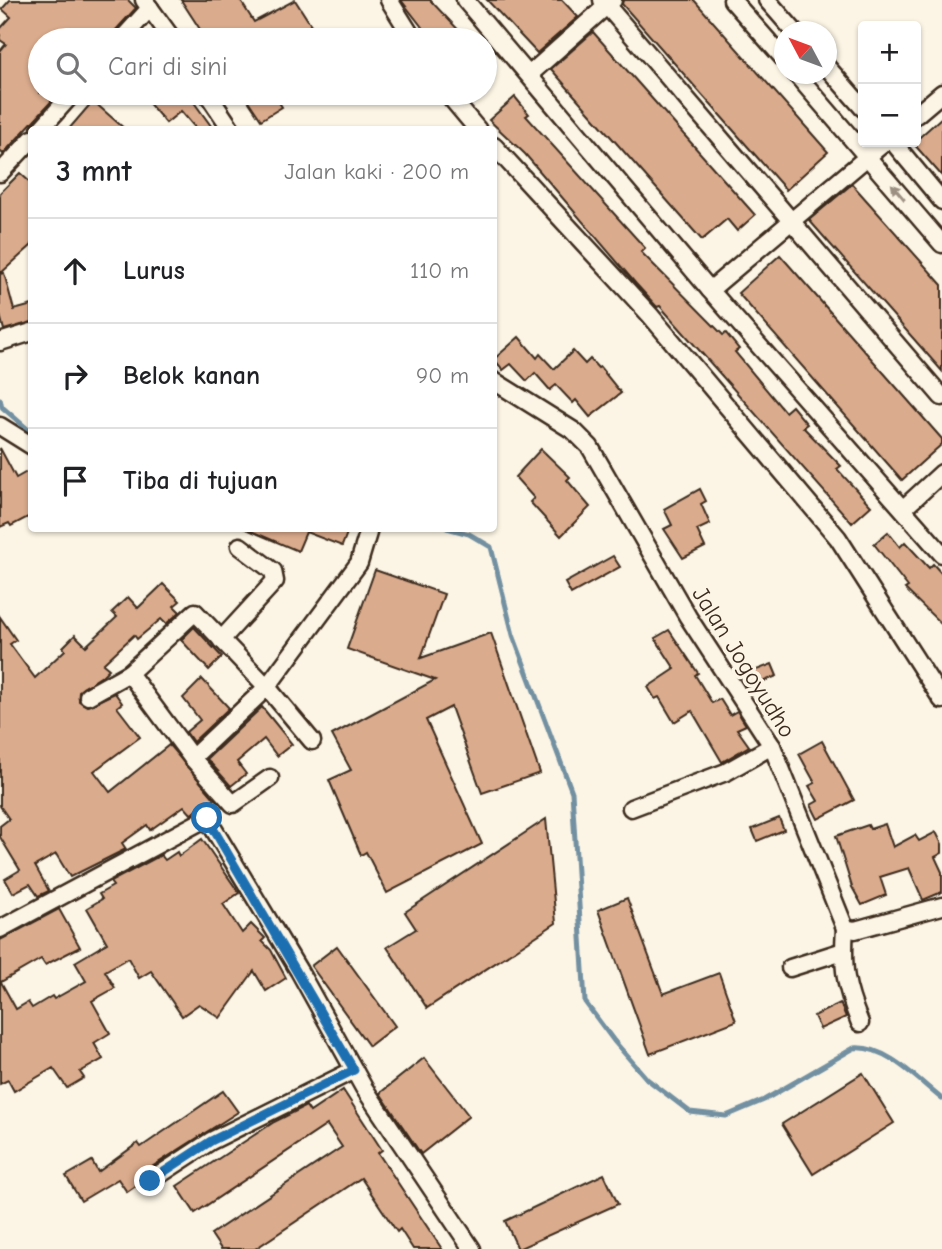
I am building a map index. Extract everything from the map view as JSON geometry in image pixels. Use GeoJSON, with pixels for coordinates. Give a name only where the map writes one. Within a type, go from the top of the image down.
{"type":"FeatureCollection","features":[{"type":"Feature","properties":{"kind":"street"},"geometry":{"type":"LineString","coordinates":[[389,0],[406,28]]}},
{"type":"Feature","properties":{"kind":"street"},"geometry":{"type":"LineString","coordinates":[[465,0],[489,28]]}},
{"type":"Feature","properties":{"kind":"street"},"geometry":{"type":"LineString","coordinates":[[732,0],[774,48]]}},
{"type":"Feature","properties":{"kind":"street"},"geometry":{"type":"LineString","coordinates":[[767,0],[785,21]]}},
{"type":"Feature","properties":{"kind":"street"},"geometry":{"type":"LineString","coordinates":[[530,75],[607,2],[942,397]]}},
{"type":"Feature","properties":{"kind":"street"},"geometry":{"type":"LineString","coordinates":[[130,28],[147,4],[164,28]]}},
{"type":"Feature","properties":{"kind":"street"},"geometry":{"type":"LineString","coordinates":[[497,37],[710,290],[942,554]]}},
{"type":"Feature","properties":{"kind":"street"},"geometry":{"type":"LineString","coordinates":[[837,78],[858,102]]}},
{"type":"Feature","properties":{"kind":"street"},"geometry":{"type":"LineString","coordinates":[[805,84],[942,244]]}},
{"type":"Feature","properties":{"kind":"street"},"geometry":{"type":"LineString","coordinates":[[921,111],[942,93]]}},
{"type":"Feature","properties":{"kind":"street"},"geometry":{"type":"LineString","coordinates":[[44,126],[62,105]]}},
{"type":"Feature","properties":{"kind":"street"},"geometry":{"type":"LineString","coordinates":[[214,105],[229,126]]}},
{"type":"Feature","properties":{"kind":"street"},"geometry":{"type":"LineString","coordinates":[[457,105],[475,126]]}},
{"type":"Feature","properties":{"kind":"street"},"geometry":{"type":"LineString","coordinates":[[0,173],[28,143]]}},
{"type":"Feature","properties":{"kind":"street"},"geometry":{"type":"LineString","coordinates":[[710,290],[880,147]]}},
{"type":"Feature","properties":{"kind":"street"},"geometry":{"type":"LineString","coordinates":[[897,147],[942,201]]}},
{"type":"Feature","properties":{"kind":"street"},"geometry":{"type":"LineString","coordinates":[[497,149],[650,315],[838,538],[942,700]]}},
{"type":"Feature","properties":{"kind":"street"},"geometry":{"type":"LineString","coordinates":[[2,341],[28,333]]}},
{"type":"Feature","properties":{"kind":"street","name":"Jalan Jogoyudho"},"geometry":{"type":"LineString","coordinates":[[497,383],[574,431],[590,447],[688,617],[772,746],[845,928]]}},
{"type":"Feature","properties":{"kind":"street"},"geometry":{"type":"LineString","coordinates":[[0,426],[28,444]]}},
{"type":"Feature","properties":{"kind":"street"},"geometry":{"type":"LineString","coordinates":[[904,508],[942,473]]}},
{"type":"Feature","properties":{"kind":"street"},"geometry":{"type":"LineString","coordinates":[[192,758],[267,687],[359,563],[367,544],[367,532]]}},
{"type":"Feature","properties":{"kind":"street"},"geometry":{"type":"LineString","coordinates":[[221,640],[275,581],[273,571],[240,546]]}},
{"type":"Feature","properties":{"kind":"street"},"geometry":{"type":"LineString","coordinates":[[88,696],[129,673],[191,612],[199,613],[312,741]]}},
{"type":"Feature","properties":{"kind":"street"},"geometry":{"type":"LineString","coordinates":[[129,673],[192,758],[233,804]]}},
{"type":"Feature","properties":{"kind":"street"},"geometry":{"type":"LineString","coordinates":[[631,808],[726,772],[772,746]]}},
{"type":"Feature","properties":{"kind":"street"},"geometry":{"type":"LineString","coordinates":[[0,929],[233,804],[270,778]]}},
{"type":"Feature","properties":{"kind":"street"},"geometry":{"type":"LineString","coordinates":[[207,818],[354,1070],[472,1249]]}},
{"type":"Feature","properties":{"kind":"street"},"geometry":{"type":"LineString","coordinates":[[860,1023],[846,989],[842,966],[845,928],[855,930],[942,906]]}},
{"type":"Feature","properties":{"kind":"street"},"geometry":{"type":"LineString","coordinates":[[790,968],[843,951]]}},
{"type":"Feature","properties":{"kind":"street"},"geometry":{"type":"LineString","coordinates":[[150,1181],[211,1141],[354,1070]]}},
{"type":"Feature","properties":{"kind":"building"},"geometry":{"type":"Polygon","coordinates":[[[10,0],[128,0],[136,8],[118,28],[28,28],[28,105],[48,105],[3,154],[0,151],[0,51],[6,44],[0,40],[0,29],[11,17],[2,9],[10,0]]]}},
{"type":"Feature","properties":{"kind":"building"},"geometry":{"type":"Polygon","coordinates":[[[181,0],[240,0],[254,22],[295,0],[311,25],[306,28],[199,28],[181,0]]]}},
{"type":"Feature","properties":{"kind":"building"},"geometry":{"type":"Polygon","coordinates":[[[401,0],[430,0],[457,28],[423,28],[401,0]]]}},
{"type":"Feature","properties":{"kind":"building"},"geometry":{"type":"Polygon","coordinates":[[[487,0],[562,0],[578,17],[537,53],[487,0]]]}},
{"type":"Feature","properties":{"kind":"building"},"geometry":{"type":"Polygon","coordinates":[[[623,0],[694,0],[828,152],[786,190],[622,4],[623,0]]]}},
{"type":"Feature","properties":{"kind":"building"},"geometry":{"type":"Polygon","coordinates":[[[593,32],[755,215],[737,231],[727,219],[702,240],[551,69],[593,32]]]}},
{"type":"Feature","properties":{"kind":"building"},"geometry":{"type":"Polygon","coordinates":[[[515,97],[529,114],[526,116],[645,248],[641,252],[723,335],[726,333],[739,349],[735,352],[785,412],[792,406],[807,424],[803,427],[841,466],[837,469],[871,506],[852,523],[660,306],[657,307],[636,284],[525,154],[489,120],[515,97]]]}},
{"type":"Feature","properties":{"kind":"building"},"geometry":{"type":"Polygon","coordinates":[[[90,105],[98,105],[121,126],[71,126],[90,105]]]}},
{"type":"Feature","properties":{"kind":"building"},"geometry":{"type":"Polygon","coordinates":[[[150,105],[196,105],[211,126],[194,126],[181,111],[166,123],[150,105]]]}},
{"type":"Feature","properties":{"kind":"building"},"geometry":{"type":"Polygon","coordinates":[[[251,105],[281,105],[282,107],[261,120],[251,105]]]}},
{"type":"Feature","properties":{"kind":"building"},"geometry":{"type":"Polygon","coordinates":[[[942,117],[942,176],[917,147],[921,147],[921,136],[942,117]]]}},
{"type":"Feature","properties":{"kind":"building"},"geometry":{"type":"Polygon","coordinates":[[[20,173],[28,180],[28,249],[0,274],[0,193],[20,173]]]}},
{"type":"Feature","properties":{"kind":"building"},"geometry":{"type":"Polygon","coordinates":[[[852,184],[942,285],[942,371],[809,220],[852,184]]]}},
{"type":"Feature","properties":{"kind":"building"},"geometry":{"type":"Polygon","coordinates":[[[780,255],[942,439],[942,444],[902,480],[738,293],[780,255]]]}},
{"type":"Feature","properties":{"kind":"building"},"geometry":{"type":"Polygon","coordinates":[[[4,273],[14,310],[28,306],[28,323],[4,330],[0,315],[0,274],[4,273]]]}},
{"type":"Feature","properties":{"kind":"building"},"geometry":{"type":"Polygon","coordinates":[[[519,337],[537,358],[540,354],[554,369],[573,351],[585,364],[590,359],[600,367],[621,393],[590,417],[576,400],[573,403],[556,385],[550,390],[535,373],[527,381],[511,364],[503,370],[497,363],[497,356],[519,337]]]}},
{"type":"Feature","properties":{"kind":"building"},"geometry":{"type":"Polygon","coordinates":[[[0,448],[16,478],[28,471],[28,517],[11,526],[9,523],[0,527],[0,448]]]}},
{"type":"Feature","properties":{"kind":"building"},"geometry":{"type":"Polygon","coordinates":[[[541,449],[570,477],[567,480],[590,507],[561,536],[530,502],[534,498],[515,477],[541,449]]]}},
{"type":"Feature","properties":{"kind":"building"},"geometry":{"type":"Polygon","coordinates":[[[700,489],[706,501],[701,504],[710,524],[697,530],[705,547],[683,558],[664,529],[672,525],[664,509],[700,489]]]}},
{"type":"Feature","properties":{"kind":"building"},"geometry":{"type":"Polygon","coordinates":[[[253,532],[306,532],[298,551],[253,532]]]}},
{"type":"Feature","properties":{"kind":"building"},"geometry":{"type":"Polygon","coordinates":[[[306,532],[345,532],[347,533],[342,546],[306,532]]]}},
{"type":"Feature","properties":{"kind":"building"},"geometry":{"type":"Polygon","coordinates":[[[888,532],[900,547],[905,542],[929,568],[933,564],[942,574],[942,625],[905,589],[908,587],[874,544],[888,532]]]}},
{"type":"Feature","properties":{"kind":"building"},"geometry":{"type":"Polygon","coordinates":[[[613,556],[620,567],[571,594],[565,583],[613,556]]]}},
{"type":"Feature","properties":{"kind":"building"},"geometry":{"type":"Polygon","coordinates":[[[375,570],[444,594],[421,658],[491,633],[540,773],[482,793],[451,707],[426,720],[482,844],[387,893],[366,852],[361,855],[329,780],[351,770],[332,735],[435,680],[347,649],[375,570]]]}},
{"type":"Feature","properties":{"kind":"building"},"geometry":{"type":"Polygon","coordinates":[[[163,584],[180,601],[174,606],[180,612],[166,624],[161,619],[137,639],[134,635],[103,664],[109,669],[79,691],[79,701],[87,706],[115,693],[122,703],[117,707],[140,737],[94,771],[110,792],[169,745],[215,799],[191,814],[184,806],[150,830],[147,825],[122,843],[126,849],[70,877],[56,854],[35,866],[49,891],[38,896],[30,884],[13,893],[5,879],[20,870],[0,837],[0,826],[9,819],[0,806],[0,617],[16,640],[10,644],[35,678],[65,650],[63,647],[75,635],[86,646],[117,617],[112,612],[128,597],[138,608],[163,584]]]}},
{"type":"Feature","properties":{"kind":"building"},"geometry":{"type":"Polygon","coordinates":[[[194,627],[222,657],[209,670],[181,640],[194,627]]]}},
{"type":"Feature","properties":{"kind":"building"},"geometry":{"type":"Polygon","coordinates":[[[669,630],[698,673],[695,675],[712,703],[720,699],[730,715],[737,711],[746,725],[737,729],[749,746],[722,762],[692,711],[674,722],[659,697],[655,699],[648,687],[675,669],[655,638],[669,630]]]}},
{"type":"Feature","properties":{"kind":"building"},"geometry":{"type":"Polygon","coordinates":[[[772,664],[777,676],[747,688],[741,676],[772,664]]]}},
{"type":"Feature","properties":{"kind":"building"},"geometry":{"type":"Polygon","coordinates":[[[202,679],[229,708],[193,742],[186,732],[200,720],[183,698],[202,679]]]}},
{"type":"Feature","properties":{"kind":"building"},"geometry":{"type":"Polygon","coordinates":[[[262,707],[292,744],[277,756],[264,739],[237,762],[246,774],[231,786],[207,759],[262,707]]]}},
{"type":"Feature","properties":{"kind":"building"},"geometry":{"type":"Polygon","coordinates":[[[822,741],[854,800],[818,819],[811,805],[818,801],[809,786],[815,783],[799,754],[822,741]]]}},
{"type":"Feature","properties":{"kind":"building"},"geometry":{"type":"Polygon","coordinates":[[[779,818],[784,830],[757,841],[752,829],[779,818]]]}},
{"type":"Feature","properties":{"kind":"building"},"geometry":{"type":"Polygon","coordinates":[[[546,819],[556,923],[427,1008],[387,947],[416,929],[405,912],[546,819]]]}},
{"type":"Feature","properties":{"kind":"building"},"geometry":{"type":"Polygon","coordinates":[[[885,824],[893,847],[915,835],[919,841],[936,832],[942,844],[942,853],[935,857],[942,872],[942,892],[923,900],[909,868],[880,877],[886,895],[862,905],[852,887],[836,836],[868,825],[870,829],[885,824]]]}},
{"type":"Feature","properties":{"kind":"building"},"geometry":{"type":"Polygon","coordinates":[[[202,839],[239,893],[223,904],[242,933],[251,924],[265,938],[262,941],[271,950],[286,978],[266,991],[254,971],[220,1018],[199,1004],[182,1016],[151,971],[139,978],[128,958],[105,971],[115,988],[92,1001],[110,1033],[94,1043],[103,1059],[80,1072],[84,1078],[67,1088],[53,1068],[14,1091],[8,1080],[0,1084],[0,940],[59,909],[80,947],[45,965],[41,959],[1,982],[16,1009],[28,1002],[32,1008],[52,996],[54,999],[86,981],[75,962],[107,943],[87,908],[102,899],[99,894],[113,886],[110,882],[161,855],[165,860],[177,852],[179,856],[202,839]]]}},
{"type":"Feature","properties":{"kind":"building"},"geometry":{"type":"Polygon","coordinates":[[[627,898],[663,994],[719,973],[736,1021],[650,1054],[598,910],[627,898]]]}},
{"type":"Feature","properties":{"kind":"building"},"geometry":{"type":"Polygon","coordinates":[[[337,946],[395,1026],[369,1046],[311,966],[337,946]]]}},
{"type":"Feature","properties":{"kind":"building"},"geometry":{"type":"Polygon","coordinates":[[[840,1003],[846,1017],[820,1029],[814,1016],[840,1003]]]}},
{"type":"Feature","properties":{"kind":"building"},"geometry":{"type":"Polygon","coordinates":[[[424,1058],[469,1116],[421,1154],[380,1093],[424,1058]]]}},
{"type":"Feature","properties":{"kind":"building"},"geometry":{"type":"Polygon","coordinates":[[[863,1073],[894,1123],[813,1174],[782,1124],[863,1073]]]}},
{"type":"Feature","properties":{"kind":"building"},"geometry":{"type":"Polygon","coordinates":[[[343,1090],[382,1150],[378,1153],[442,1249],[413,1249],[400,1229],[397,1232],[361,1178],[255,1249],[221,1249],[211,1234],[342,1147],[327,1125],[195,1213],[177,1186],[274,1122],[306,1106],[310,1112],[343,1090]]]}},
{"type":"Feature","properties":{"kind":"building"},"geometry":{"type":"Polygon","coordinates":[[[223,1091],[238,1112],[144,1172],[140,1183],[127,1192],[118,1179],[81,1201],[66,1176],[92,1161],[98,1172],[138,1143],[141,1147],[223,1091]]]}},
{"type":"Feature","properties":{"kind":"building"},"geometry":{"type":"Polygon","coordinates":[[[604,1174],[618,1204],[518,1249],[505,1221],[604,1174]]]}},
{"type":"Feature","properties":{"kind":"waterway"},"geometry":{"type":"LineString","coordinates":[[0,399],[2,407],[28,430]]}},
{"type":"Feature","properties":{"kind":"waterway"},"geometry":{"type":"LineString","coordinates":[[462,532],[491,547],[513,635],[572,792],[585,1002],[614,1041],[647,1079],[690,1112],[726,1116],[764,1100],[854,1048],[878,1052],[890,1058],[942,1099]]}},
{"type":"Feature","properties":{"kind":"route"},"geometry":{"type":"LineString","coordinates":[[150,1181],[211,1141],[354,1070],[299,971],[207,818]]}}]}
